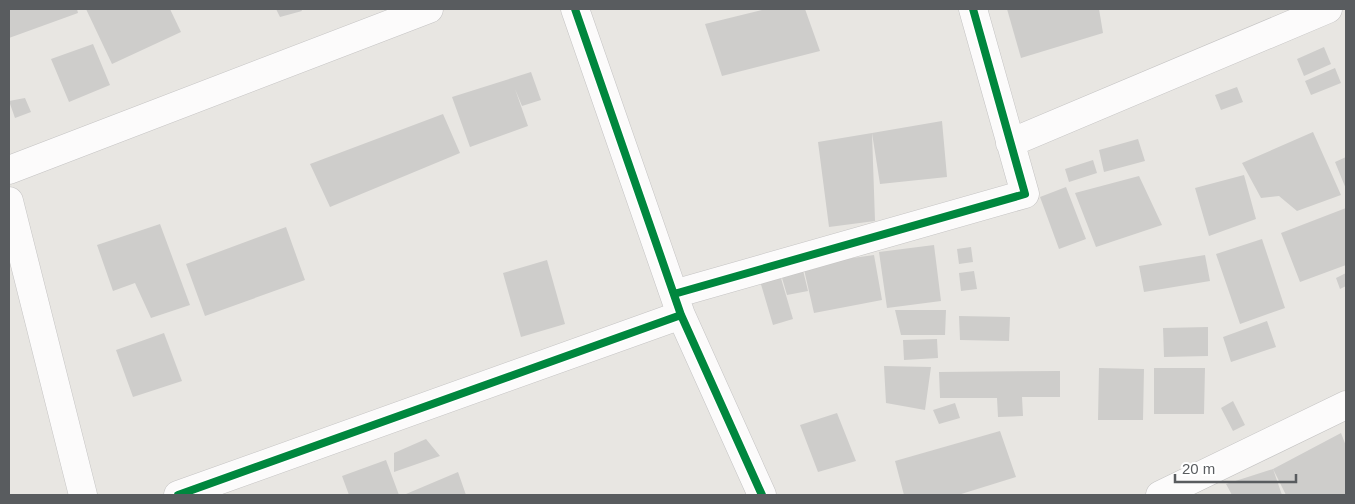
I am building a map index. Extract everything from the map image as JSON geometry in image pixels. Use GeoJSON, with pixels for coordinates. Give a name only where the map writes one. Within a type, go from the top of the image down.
{"type":"FeatureCollection","features":[{"type":"Feature","properties":{"kind":"street"},"geometry":{"type":"LineString","coordinates":[[9,170],[429,9]]}},
{"type":"Feature","properties":{"kind":"street"},"geometry":{"type":"LineString","coordinates":[[574,9],[678,304],[762,495]]}},
{"type":"Feature","properties":{"kind":"street"},"geometry":{"type":"LineString","coordinates":[[178,495],[678,304],[1025,194],[973,9]]}},
{"type":"Feature","properties":{"kind":"street"},"geometry":{"type":"LineString","coordinates":[[1010,143],[1328,9]]}},
{"type":"Feature","properties":{"kind":"street"},"geometry":{"type":"LineString","coordinates":[[9,201],[83,495]]}},
{"type":"Feature","properties":{"kind":"street"},"geometry":{"type":"LineString","coordinates":[[1160,495],[1346,405]]}},
{"type":"Feature","properties":{"kind":"building"},"geometry":{"type":"Polygon","coordinates":[[[9,9],[77,9],[78,13],[9,38],[9,9]]]}},
{"type":"Feature","properties":{"kind":"building"},"geometry":{"type":"Polygon","coordinates":[[[86,9],[170,9],[181,32],[112,64],[86,9]]]}},
{"type":"Feature","properties":{"kind":"building"},"geometry":{"type":"Polygon","coordinates":[[[276,9],[301,9],[302,11],[280,17],[276,9]]]}},
{"type":"Feature","properties":{"kind":"building"},"geometry":{"type":"Polygon","coordinates":[[[766,9],[805,9],[820,51],[722,76],[705,24],[766,9]]]}},
{"type":"Feature","properties":{"kind":"building"},"geometry":{"type":"Polygon","coordinates":[[[1007,9],[1099,9],[1103,33],[1021,58],[1007,9]]]}},
{"type":"Feature","properties":{"kind":"building"},"geometry":{"type":"Polygon","coordinates":[[[93,44],[110,85],[69,102],[51,59],[93,44]]]}},
{"type":"Feature","properties":{"kind":"building"},"geometry":{"type":"Polygon","coordinates":[[[1324,47],[1331,64],[1304,76],[1297,59],[1324,47]]]}},
{"type":"Feature","properties":{"kind":"building"},"geometry":{"type":"Polygon","coordinates":[[[1335,68],[1341,83],[1311,95],[1305,81],[1335,68]]]}},
{"type":"Feature","properties":{"kind":"building"},"geometry":{"type":"Polygon","coordinates":[[[531,72],[541,100],[522,106],[515,89],[528,126],[470,147],[452,97],[531,72]]]}},
{"type":"Feature","properties":{"kind":"building"},"geometry":{"type":"Polygon","coordinates":[[[1237,87],[1243,102],[1221,110],[1215,95],[1237,87]]]}},
{"type":"Feature","properties":{"kind":"building"},"geometry":{"type":"Polygon","coordinates":[[[25,98],[31,112],[15,118],[9,101],[25,98]]]}},
{"type":"Feature","properties":{"kind":"building"},"geometry":{"type":"Polygon","coordinates":[[[443,114],[460,153],[330,207],[310,164],[443,114]]]}},
{"type":"Feature","properties":{"kind":"building"},"geometry":{"type":"Polygon","coordinates":[[[942,121],[947,177],[880,184],[872,133],[942,121]]]}},
{"type":"Feature","properties":{"kind":"building"},"geometry":{"type":"Polygon","coordinates":[[[1313,132],[1341,195],[1297,211],[1279,196],[1261,198],[1242,163],[1313,132]]]}},
{"type":"Feature","properties":{"kind":"building"},"geometry":{"type":"Polygon","coordinates":[[[872,133],[875,221],[829,227],[818,142],[872,133]]]}},
{"type":"Feature","properties":{"kind":"building"},"geometry":{"type":"Polygon","coordinates":[[[1138,139],[1145,161],[1104,172],[1099,150],[1138,139]]]}},
{"type":"Feature","properties":{"kind":"building"},"geometry":{"type":"Polygon","coordinates":[[[1346,157],[1346,189],[1335,162],[1346,157]]]}},
{"type":"Feature","properties":{"kind":"building"},"geometry":{"type":"Polygon","coordinates":[[[1093,160],[1097,173],[1069,182],[1065,169],[1093,160]]]}},
{"type":"Feature","properties":{"kind":"building"},"geometry":{"type":"Polygon","coordinates":[[[1244,175],[1256,219],[1209,236],[1195,188],[1244,175]]]}},
{"type":"Feature","properties":{"kind":"building"},"geometry":{"type":"Polygon","coordinates":[[[1139,176],[1162,225],[1096,247],[1075,193],[1139,176]]]}},
{"type":"Feature","properties":{"kind":"building"},"geometry":{"type":"Polygon","coordinates":[[[1066,187],[1086,239],[1059,249],[1040,197],[1066,187]]]}},
{"type":"Feature","properties":{"kind":"building"},"geometry":{"type":"Polygon","coordinates":[[[1346,208],[1346,265],[1300,282],[1281,233],[1346,208]]]}},
{"type":"Feature","properties":{"kind":"building"},"geometry":{"type":"Polygon","coordinates":[[[160,224],[190,305],[151,318],[135,283],[113,291],[97,245],[160,224]]]}},
{"type":"Feature","properties":{"kind":"building"},"geometry":{"type":"Polygon","coordinates":[[[286,227],[305,280],[205,316],[186,264],[286,227]]]}},
{"type":"Feature","properties":{"kind":"building"},"geometry":{"type":"Polygon","coordinates":[[[1262,239],[1285,308],[1240,324],[1216,254],[1262,239]]]}},
{"type":"Feature","properties":{"kind":"building"},"geometry":{"type":"Polygon","coordinates":[[[934,245],[941,301],[887,308],[879,252],[934,245]]]}},
{"type":"Feature","properties":{"kind":"building"},"geometry":{"type":"Polygon","coordinates":[[[971,247],[973,262],[959,264],[957,249],[971,247]]]}},
{"type":"Feature","properties":{"kind":"building"},"geometry":{"type":"Polygon","coordinates":[[[874,255],[882,300],[814,313],[803,265],[874,255]]]}},
{"type":"Feature","properties":{"kind":"building"},"geometry":{"type":"Polygon","coordinates":[[[1205,255],[1210,281],[1144,292],[1139,266],[1205,255]]]}},
{"type":"Feature","properties":{"kind":"building"},"geometry":{"type":"Polygon","coordinates":[[[547,260],[565,324],[521,337],[503,273],[547,260]]]}},
{"type":"Feature","properties":{"kind":"building"},"geometry":{"type":"Polygon","coordinates":[[[802,266],[808,291],[787,295],[780,271],[802,266]]]}},
{"type":"Feature","properties":{"kind":"building"},"geometry":{"type":"Polygon","coordinates":[[[974,271],[977,289],[961,291],[959,273],[974,271]]]}},
{"type":"Feature","properties":{"kind":"building"},"geometry":{"type":"Polygon","coordinates":[[[1346,273],[1346,286],[1340,289],[1336,278],[1346,273]]]}},
{"type":"Feature","properties":{"kind":"building"},"geometry":{"type":"Polygon","coordinates":[[[780,275],[793,319],[773,325],[760,281],[780,275]]]}},
{"type":"Feature","properties":{"kind":"building"},"geometry":{"type":"Polygon","coordinates":[[[895,310],[946,310],[945,335],[901,335],[895,310]]]}},
{"type":"Feature","properties":{"kind":"building"},"geometry":{"type":"Polygon","coordinates":[[[959,316],[1010,317],[1009,341],[960,340],[959,316]]]}},
{"type":"Feature","properties":{"kind":"building"},"geometry":{"type":"Polygon","coordinates":[[[1267,321],[1276,347],[1231,362],[1223,337],[1267,321]]]}},
{"type":"Feature","properties":{"kind":"building"},"geometry":{"type":"Polygon","coordinates":[[[1208,327],[1208,356],[1164,357],[1163,328],[1208,327]]]}},
{"type":"Feature","properties":{"kind":"building"},"geometry":{"type":"Polygon","coordinates":[[[164,333],[182,381],[133,397],[116,350],[164,333]]]}},
{"type":"Feature","properties":{"kind":"building"},"geometry":{"type":"Polygon","coordinates":[[[937,339],[938,358],[904,360],[903,340],[937,339]]]}},
{"type":"Feature","properties":{"kind":"building"},"geometry":{"type":"Polygon","coordinates":[[[884,366],[931,367],[925,410],[886,403],[884,366]]]}},
{"type":"Feature","properties":{"kind":"building"},"geometry":{"type":"Polygon","coordinates":[[[1099,368],[1144,369],[1143,420],[1098,420],[1099,368]]]}},
{"type":"Feature","properties":{"kind":"building"},"geometry":{"type":"Polygon","coordinates":[[[1154,368],[1205,368],[1204,414],[1154,414],[1154,368]]]}},
{"type":"Feature","properties":{"kind":"building"},"geometry":{"type":"Polygon","coordinates":[[[1060,371],[1060,397],[1022,397],[1023,416],[998,417],[997,398],[940,398],[939,372],[1060,371]]]}},
{"type":"Feature","properties":{"kind":"building"},"geometry":{"type":"Polygon","coordinates":[[[1233,401],[1245,425],[1233,431],[1221,408],[1233,401]]]}},
{"type":"Feature","properties":{"kind":"building"},"geometry":{"type":"Polygon","coordinates":[[[955,403],[960,418],[939,424],[933,410],[955,403]]]}},
{"type":"Feature","properties":{"kind":"building"},"geometry":{"type":"Polygon","coordinates":[[[837,413],[856,461],[818,472],[800,425],[837,413]]]}},
{"type":"Feature","properties":{"kind":"building"},"geometry":{"type":"Polygon","coordinates":[[[1000,431],[1016,477],[958,495],[904,495],[895,461],[1000,431]]]}},
{"type":"Feature","properties":{"kind":"building"},"geometry":{"type":"Polygon","coordinates":[[[1341,433],[1346,446],[1346,495],[1286,495],[1273,469],[1341,433]]]}},
{"type":"Feature","properties":{"kind":"building"},"geometry":{"type":"Polygon","coordinates":[[[426,439],[440,456],[394,472],[394,453],[426,439]]]}},
{"type":"Feature","properties":{"kind":"building"},"geometry":{"type":"Polygon","coordinates":[[[386,460],[399,495],[349,495],[342,476],[386,460]]]}},
{"type":"Feature","properties":{"kind":"building"},"geometry":{"type":"Polygon","coordinates":[[[1273,469],[1282,495],[1232,495],[1226,484],[1273,469]]]}},
{"type":"Feature","properties":{"kind":"building"},"geometry":{"type":"Polygon","coordinates":[[[458,472],[466,495],[406,494],[458,472]]]}},
{"type":"Feature","properties":{"kind":"cycle path"},"geometry":{"type":"LineString","coordinates":[[575,9],[681,315],[762,495]]}},
{"type":"Feature","properties":{"kind":"cycle path"},"geometry":{"type":"LineString","coordinates":[[674,294],[1025,194],[973,9]]}},
{"type":"Feature","properties":{"kind":"cycle path"},"geometry":{"type":"LineString","coordinates":[[178,495],[681,315]]}}]}
